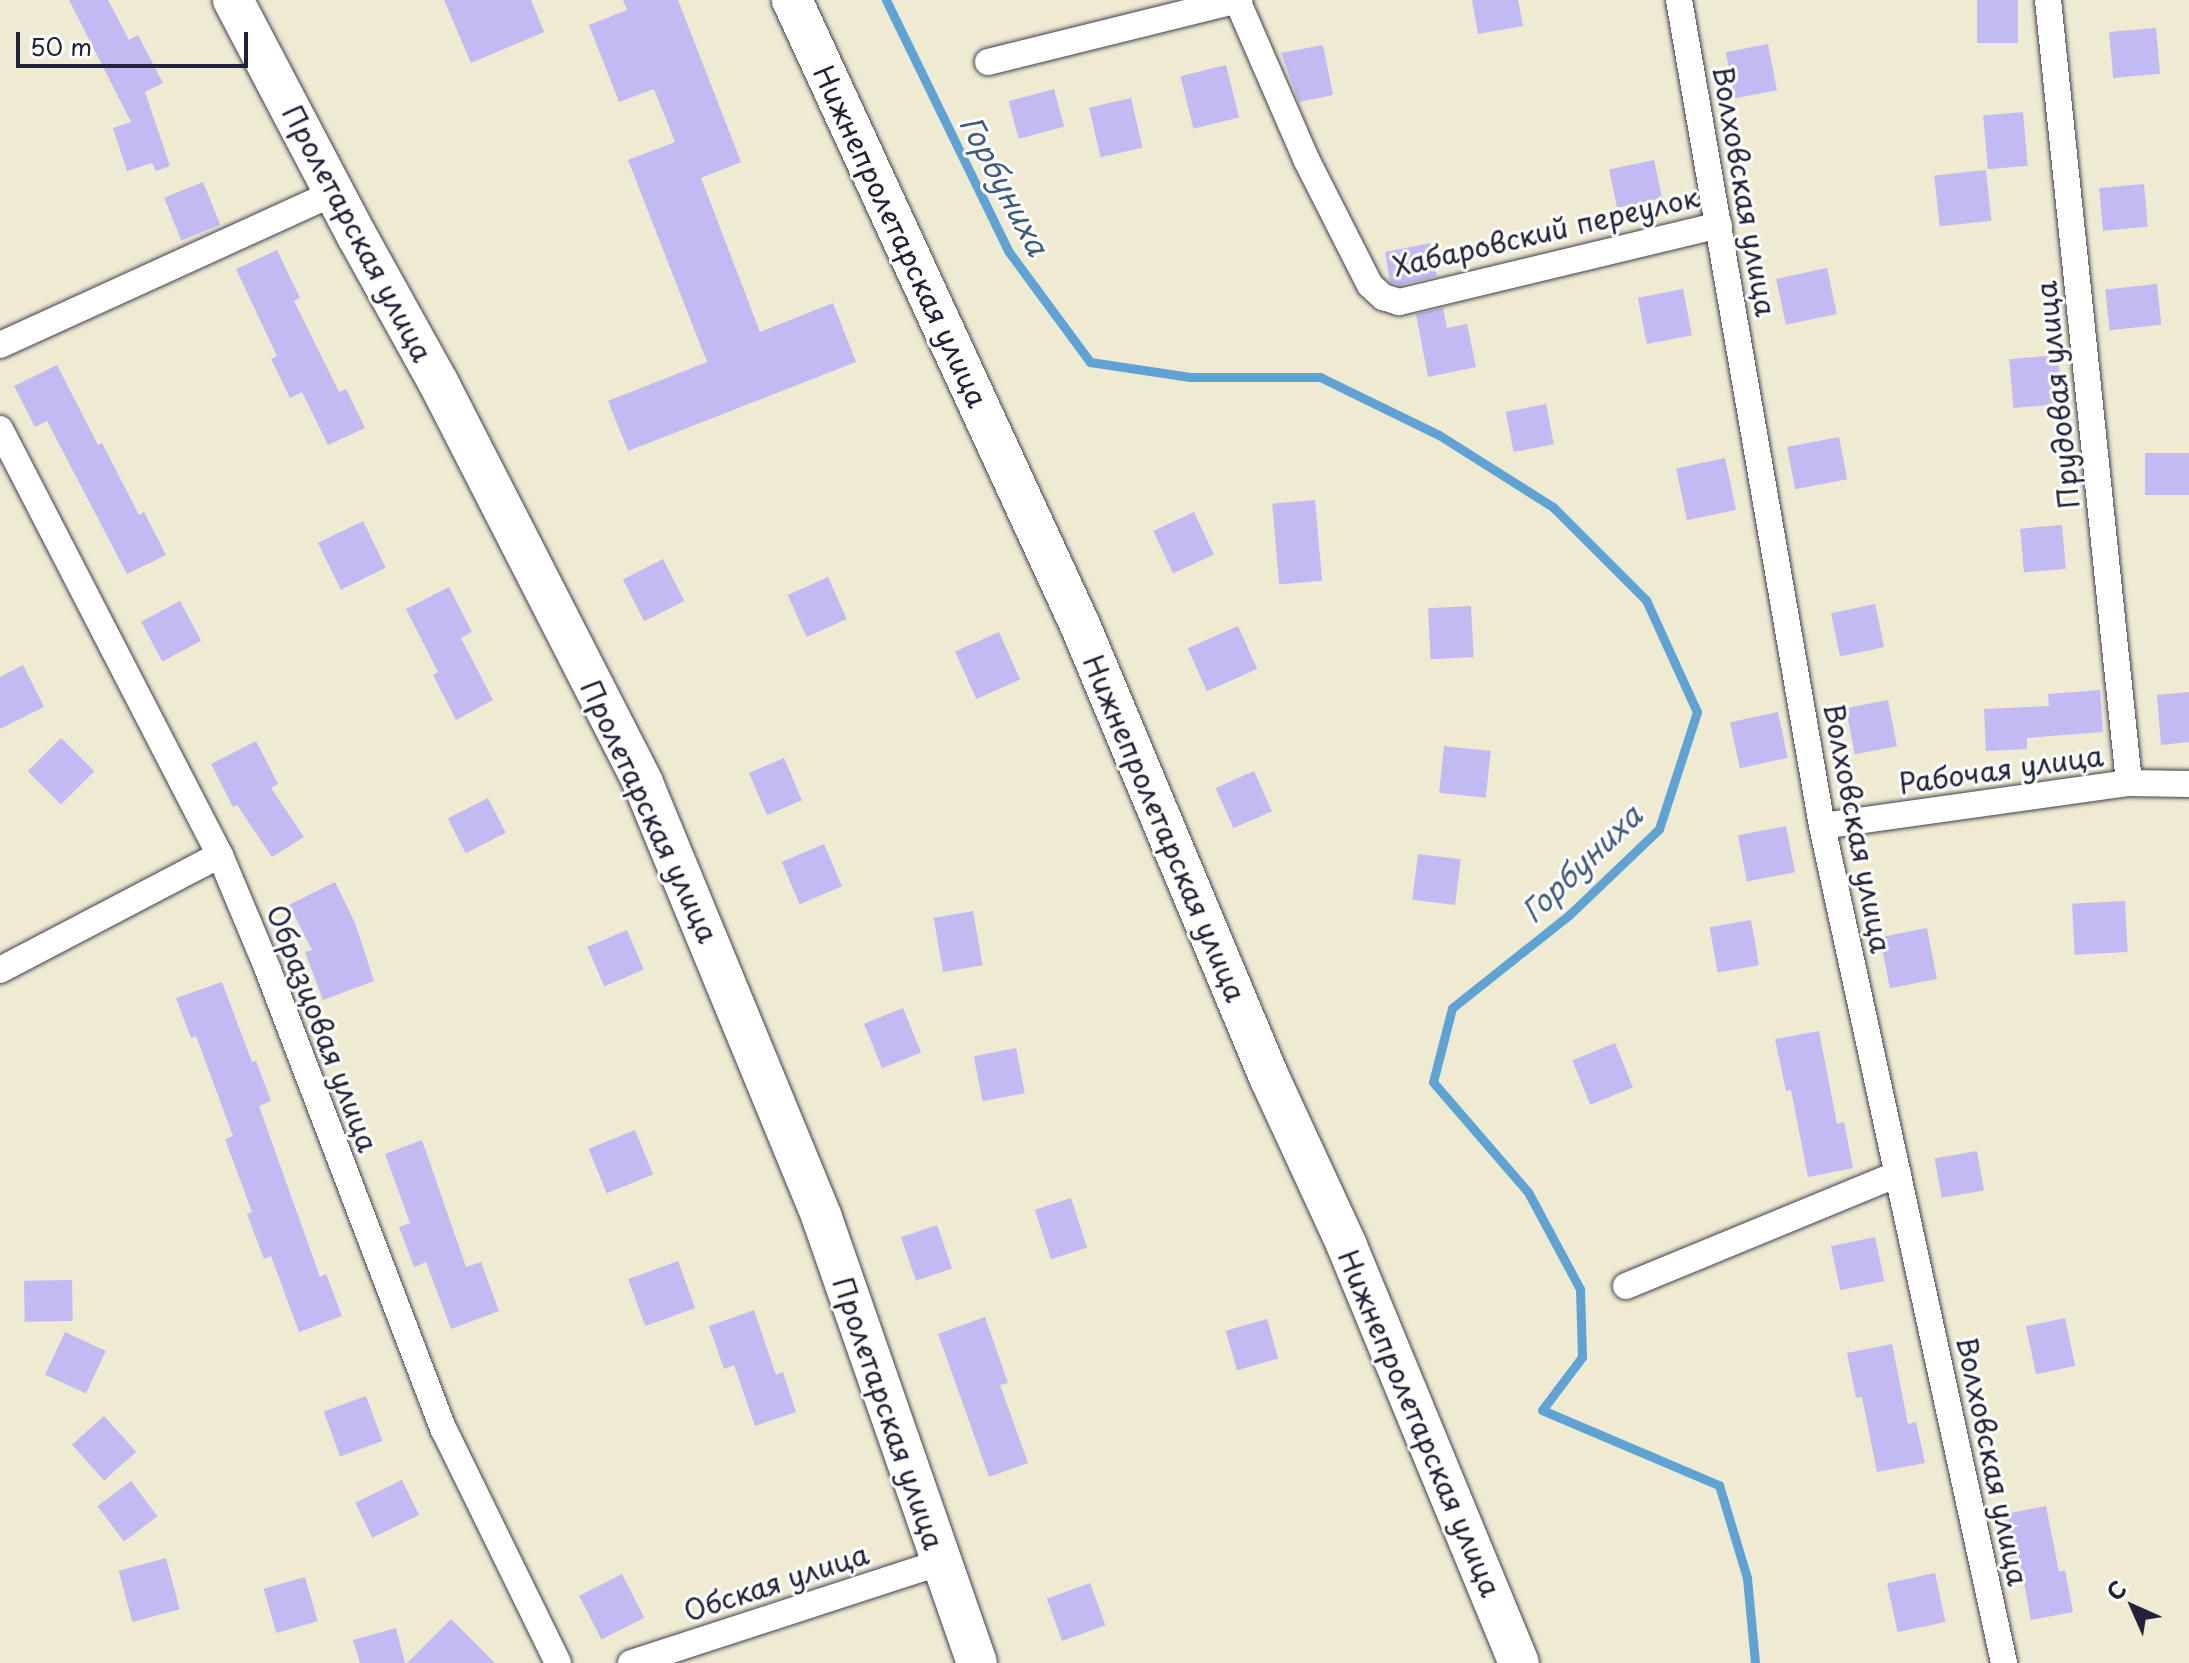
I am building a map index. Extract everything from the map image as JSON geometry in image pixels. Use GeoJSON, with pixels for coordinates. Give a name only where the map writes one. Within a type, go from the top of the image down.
{"type":"FeatureCollection","features":[{"type":"Feature","properties":{"kind":"main road","name":"Пролетарская улица"},"geometry":{"type":"LineString","coordinates":[[233,0],[438,382],[643,783],[822,1218],[977,1663]]}},
{"type":"Feature","properties":{"kind":"main road","name":"Нижнепролетарская улица"},"geometry":{"type":"LineString","coordinates":[[792,0],[1080,625],[1270,1079],[1347,1246],[1519,1663]]}},
{"type":"Feature","properties":{"kind":"street"},"geometry":{"type":"LineString","coordinates":[[988,62],[1238,0]]}},
{"type":"Feature","properties":{"kind":"street","name":"Хабаровский переулок"},"geometry":{"type":"LineString","coordinates":[[1238,0],[1306,159],[1370,285],[1383,297],[1399,302],[1719,225]]}},
{"type":"Feature","properties":{"kind":"street","name":"Волховская улица"},"geometry":{"type":"LineString","coordinates":[[1679,0],[1822,826],[2004,1663]]}},
{"type":"Feature","properties":{"kind":"street","name":"Прудовая улица"},"geometry":{"type":"LineString","coordinates":[[2048,0],[2129,783]]}},
{"type":"Feature","properties":{"kind":"street"},"geometry":{"type":"LineString","coordinates":[[0,345],[336,192]]}},
{"type":"Feature","properties":{"kind":"street","name":"Образцовая улица"},"geometry":{"type":"LineString","coordinates":[[0,429],[220,855],[268,970],[444,1430],[558,1663]]}},
{"type":"Feature","properties":{"kind":"street","name":"Рабочая улица"},"geometry":{"type":"LineString","coordinates":[[1822,826],[2129,783],[2189,784]]}},
{"type":"Feature","properties":{"kind":"street"},"geometry":{"type":"LineString","coordinates":[[0,970],[220,855]]}},
{"type":"Feature","properties":{"kind":"street"},"geometry":{"type":"LineString","coordinates":[[1626,1286],[1898,1174]]}},
{"type":"Feature","properties":{"kind":"street","name":"Обская улица"},"geometry":{"type":"LineString","coordinates":[[631,1663],[941,1562]]}},
{"type":"Feature","properties":{"kind":"building"},"geometry":{"type":"Polygon","coordinates":[[[69,0],[108,0],[129,40],[138,35],[163,83],[145,92],[170,166],[156,171],[152,163],[127,171],[113,128],[131,122],[69,0]]]}},
{"type":"Feature","properties":{"kind":"building"},"geometry":{"type":"Polygon","coordinates":[[[444,0],[531,0],[544,32],[471,63],[444,0]]]}},
{"type":"Feature","properties":{"kind":"building"},"geometry":{"type":"Polygon","coordinates":[[[623,0],[678,0],[741,162],[701,178],[760,332],[833,303],[856,362],[628,451],[608,401],[707,362],[628,160],[675,142],[654,89],[619,102],[589,25],[627,10],[623,0]]]}},
{"type":"Feature","properties":{"kind":"building"},"geometry":{"type":"Polygon","coordinates":[[[1472,0],[1518,0],[1523,26],[1478,34],[1472,0]]]}},
{"type":"Feature","properties":{"kind":"building"},"geometry":{"type":"Polygon","coordinates":[[[1977,0],[2018,0],[2018,43],[1977,43],[1977,0]]]}},
{"type":"Feature","properties":{"kind":"building"},"geometry":{"type":"Polygon","coordinates":[[[2156,28],[2160,74],[2113,78],[2109,32],[2156,28]]]}},
{"type":"Feature","properties":{"kind":"building"},"geometry":{"type":"Polygon","coordinates":[[[1768,44],[1777,90],[1735,98],[1726,52],[1768,44]]]}},
{"type":"Feature","properties":{"kind":"building"},"geometry":{"type":"Polygon","coordinates":[[[1323,45],[1333,95],[1299,102],[1281,53],[1323,45]]]}},
{"type":"Feature","properties":{"kind":"building"},"geometry":{"type":"Polygon","coordinates":[[[1226,65],[1239,117],[1193,129],[1180,76],[1226,65]]]}},
{"type":"Feature","properties":{"kind":"building"},"geometry":{"type":"Polygon","coordinates":[[[1054,89],[1064,127],[1019,139],[1009,101],[1054,89]]]}},
{"type":"Feature","properties":{"kind":"building"},"geometry":{"type":"Polygon","coordinates":[[[1131,98],[1142,148],[1101,157],[1089,108],[1131,98]]]}},
{"type":"Feature","properties":{"kind":"building"},"geometry":{"type":"Polygon","coordinates":[[[2023,112],[2028,166],[1988,169],[1983,115],[2023,112]]]}},
{"type":"Feature","properties":{"kind":"building"},"geometry":{"type":"Polygon","coordinates":[[[1654,160],[1662,198],[1617,208],[1609,170],[1654,160]]]}},
{"type":"Feature","properties":{"kind":"building"},"geometry":{"type":"Polygon","coordinates":[[[1986,170],[1991,221],[1940,226],[1934,175],[1986,170]]]}},
{"type":"Feature","properties":{"kind":"building"},"geometry":{"type":"Polygon","coordinates":[[[203,182],[220,225],[181,240],[164,198],[203,182]]]}},
{"type":"Feature","properties":{"kind":"building"},"geometry":{"type":"Polygon","coordinates":[[[2144,184],[2148,227],[2103,231],[2099,188],[2144,184]]]}},
{"type":"Feature","properties":{"kind":"building"},"geometry":{"type":"Polygon","coordinates":[[[1430,243],[1437,276],[1400,285],[1390,282],[1385,252],[1430,243]]]}},
{"type":"Feature","properties":{"kind":"building"},"geometry":{"type":"Polygon","coordinates":[[[277,250],[300,298],[294,301],[339,392],[346,389],[365,428],[328,445],[302,392],[290,398],[271,359],[277,356],[236,269],[277,250]]]}},
{"type":"Feature","properties":{"kind":"building"},"geometry":{"type":"Polygon","coordinates":[[[1827,268],[1837,314],[1786,325],[1776,279],[1827,268]]]}},
{"type":"Feature","properties":{"kind":"building"},"geometry":{"type":"Polygon","coordinates":[[[2157,284],[2161,325],[2110,330],[2105,289],[2157,284]]]}},
{"type":"Feature","properties":{"kind":"building"},"geometry":{"type":"Polygon","coordinates":[[[1683,289],[1692,335],[1647,344],[1638,298],[1683,289]]]}},
{"type":"Feature","properties":{"kind":"building"},"geometry":{"type":"Polygon","coordinates":[[[1443,308],[1447,328],[1467,324],[1476,367],[1428,377],[1416,314],[1443,308]]]}},
{"type":"Feature","properties":{"kind":"building"},"geometry":{"type":"Polygon","coordinates":[[[2058,355],[2062,404],[2013,408],[2009,359],[2058,355]]]}},
{"type":"Feature","properties":{"kind":"building"},"geometry":{"type":"Polygon","coordinates":[[[57,365],[98,445],[102,443],[139,515],[144,512],[166,555],[127,574],[47,421],[35,427],[14,386],[57,365]]]}},
{"type":"Feature","properties":{"kind":"building"},"geometry":{"type":"Polygon","coordinates":[[[1546,404],[1554,444],[1514,452],[1506,412],[1546,404]]]}},
{"type":"Feature","properties":{"kind":"building"},"geometry":{"type":"Polygon","coordinates":[[[1839,437],[1847,479],[1795,489],[1787,447],[1839,437]]]}},
{"type":"Feature","properties":{"kind":"building"},"geometry":{"type":"Polygon","coordinates":[[[2145,453],[2189,453],[2189,495],[2145,495],[2145,453]]]}},
{"type":"Feature","properties":{"kind":"building"},"geometry":{"type":"Polygon","coordinates":[[[1725,458],[1736,510],[1687,520],[1676,468],[1725,458]]]}},
{"type":"Feature","properties":{"kind":"building"},"geometry":{"type":"Polygon","coordinates":[[[1315,500],[1322,581],[1279,584],[1272,504],[1315,500]]]}},
{"type":"Feature","properties":{"kind":"building"},"geometry":{"type":"Polygon","coordinates":[[[1194,512],[1214,555],[1173,574],[1153,531],[1194,512]]]}},
{"type":"Feature","properties":{"kind":"building"},"geometry":{"type":"Polygon","coordinates":[[[363,521],[386,568],[341,590],[318,543],[363,521]]]}},
{"type":"Feature","properties":{"kind":"building"},"geometry":{"type":"Polygon","coordinates":[[[2062,525],[2066,569],[2024,572],[2020,529],[2062,525]]]}},
{"type":"Feature","properties":{"kind":"building"},"geometry":{"type":"Polygon","coordinates":[[[663,559],[684,601],[644,621],[623,579],[663,559]]]}},
{"type":"Feature","properties":{"kind":"building"},"geometry":{"type":"Polygon","coordinates":[[[828,577],[847,619],[807,637],[788,595],[828,577]]]}},
{"type":"Feature","properties":{"kind":"building"},"geometry":{"type":"Polygon","coordinates":[[[449,587],[472,632],[461,638],[493,700],[456,720],[433,675],[438,672],[406,609],[449,587]]]}},
{"type":"Feature","properties":{"kind":"building"},"geometry":{"type":"Polygon","coordinates":[[[180,601],[201,641],[162,661],[141,622],[180,601]]]}},
{"type":"Feature","properties":{"kind":"building"},"geometry":{"type":"Polygon","coordinates":[[[1875,604],[1884,647],[1840,656],[1831,613],[1875,604]]]}},
{"type":"Feature","properties":{"kind":"building"},"geometry":{"type":"Polygon","coordinates":[[[1471,606],[1474,657],[1431,659],[1428,608],[1471,606]]]}},
{"type":"Feature","properties":{"kind":"building"},"geometry":{"type":"Polygon","coordinates":[[[1238,626],[1257,669],[1207,691],[1188,648],[1238,626]]]}},
{"type":"Feature","properties":{"kind":"building"},"geometry":{"type":"Polygon","coordinates":[[[999,632],[1020,680],[976,699],[955,652],[999,632]]]}},
{"type":"Feature","properties":{"kind":"building"},"geometry":{"type":"Polygon","coordinates":[[[23,665],[44,707],[0,729],[0,677],[23,665]]]}},
{"type":"Feature","properties":{"kind":"building"},"geometry":{"type":"Polygon","coordinates":[[[2100,690],[2103,732],[2027,738],[2027,749],[1986,751],[1984,709],[2049,706],[2048,694],[2100,690]]]}},
{"type":"Feature","properties":{"kind":"building"},"geometry":{"type":"Polygon","coordinates":[[[2189,692],[2189,742],[2161,745],[2157,695],[2189,692]]]}},
{"type":"Feature","properties":{"kind":"building"},"geometry":{"type":"Polygon","coordinates":[[[1888,700],[1897,746],[1855,754],[1846,708],[1888,700]]]}},
{"type":"Feature","properties":{"kind":"building"},"geometry":{"type":"Polygon","coordinates":[[[1778,712],[1788,758],[1740,768],[1730,722],[1778,712]]]}},
{"type":"Feature","properties":{"kind":"building"},"geometry":{"type":"Polygon","coordinates":[[[61,738],[94,771],[61,804],[28,771],[61,738]]]}},
{"type":"Feature","properties":{"kind":"building"},"geometry":{"type":"Polygon","coordinates":[[[256,741],[278,784],[271,788],[304,837],[272,857],[237,805],[233,807],[211,764],[256,741]]]}},
{"type":"Feature","properties":{"kind":"building"},"geometry":{"type":"Polygon","coordinates":[[[1444,746],[1491,751],[1486,798],[1439,793],[1444,746]]]}},
{"type":"Feature","properties":{"kind":"building"},"geometry":{"type":"Polygon","coordinates":[[[784,758],[802,800],[767,815],[749,773],[784,758]]]}},
{"type":"Feature","properties":{"kind":"building"},"geometry":{"type":"Polygon","coordinates":[[[1254,771],[1272,811],[1234,828],[1216,788],[1254,771]]]}},
{"type":"Feature","properties":{"kind":"building"},"geometry":{"type":"Polygon","coordinates":[[[488,798],[506,833],[466,853],[448,818],[488,798]]]}},
{"type":"Feature","properties":{"kind":"building"},"geometry":{"type":"Polygon","coordinates":[[[1786,826],[1795,872],[1747,881],[1738,835],[1786,826]]]}},
{"type":"Feature","properties":{"kind":"building"},"geometry":{"type":"Polygon","coordinates":[[[824,844],[842,886],[800,904],[782,862],[824,844]]]}},
{"type":"Feature","properties":{"kind":"building"},"geometry":{"type":"Polygon","coordinates":[[[1418,854],[1461,859],[1455,905],[1412,900],[1418,854]]]}},
{"type":"Feature","properties":{"kind":"building"},"geometry":{"type":"Polygon","coordinates":[[[335,882],[355,923],[374,981],[323,1000],[305,952],[312,950],[289,905],[335,882]]]}},
{"type":"Feature","properties":{"kind":"building"},"geometry":{"type":"Polygon","coordinates":[[[2125,901],[2128,952],[2075,955],[2072,904],[2125,901]]]}},
{"type":"Feature","properties":{"kind":"building"},"geometry":{"type":"Polygon","coordinates":[[[973,911],[983,965],[943,972],[934,918],[973,911]]]}},
{"type":"Feature","properties":{"kind":"building"},"geometry":{"type":"Polygon","coordinates":[[[1751,920],[1759,965],[1718,973],[1710,927],[1751,920]]]}},
{"type":"Feature","properties":{"kind":"building"},"geometry":{"type":"Polygon","coordinates":[[[1927,928],[1937,979],[1890,988],[1880,937],[1927,928]]]}},
{"type":"Feature","properties":{"kind":"building"},"geometry":{"type":"Polygon","coordinates":[[[627,930],[644,970],[604,986],[587,947],[627,930]]]}},
{"type":"Feature","properties":{"kind":"building"},"geometry":{"type":"Polygon","coordinates":[[[222,982],[252,1062],[256,1061],[271,1101],[259,1106],[320,1277],[326,1274],[342,1316],[299,1332],[271,1256],[264,1259],[247,1214],[252,1212],[225,1139],[233,1136],[196,1036],[191,1038],[176,998],[222,982]]]}},
{"type":"Feature","properties":{"kind":"building"},"geometry":{"type":"Polygon","coordinates":[[[903,1008],[921,1053],[882,1068],[864,1024],[903,1008]]]}},
{"type":"Feature","properties":{"kind":"building"},"geometry":{"type":"Polygon","coordinates":[[[1819,1031],[1837,1124],[1844,1122],[1853,1168],[1808,1177],[1791,1090],[1786,1091],[1775,1039],[1819,1031]]]}},
{"type":"Feature","properties":{"kind":"building"},"geometry":{"type":"Polygon","coordinates":[[[1615,1043],[1633,1088],[1590,1105],[1572,1060],[1615,1043]]]}},
{"type":"Feature","properties":{"kind":"building"},"geometry":{"type":"Polygon","coordinates":[[[1016,1048],[1025,1093],[983,1101],[974,1056],[1016,1048]]]}},
{"type":"Feature","properties":{"kind":"building"},"geometry":{"type":"Polygon","coordinates":[[[635,1130],[653,1175],[607,1193],[589,1149],[635,1130]]]}},
{"type":"Feature","properties":{"kind":"building"},"geometry":{"type":"Polygon","coordinates":[[[422,1140],[466,1267],[481,1262],[499,1311],[451,1329],[426,1262],[414,1267],[399,1227],[410,1223],[385,1154],[422,1140]]]}},
{"type":"Feature","properties":{"kind":"building"},"geometry":{"type":"Polygon","coordinates":[[[1977,1151],[1984,1190],[1942,1198],[1935,1158],[1977,1151]]]}},
{"type":"Feature","properties":{"kind":"building"},"geometry":{"type":"Polygon","coordinates":[[[1071,1198],[1087,1247],[1051,1259],[1035,1210],[1071,1198]]]}},
{"type":"Feature","properties":{"kind":"building"},"geometry":{"type":"Polygon","coordinates":[[[937,1225],[952,1268],[916,1281],[901,1237],[937,1225]]]}},
{"type":"Feature","properties":{"kind":"building"},"geometry":{"type":"Polygon","coordinates":[[[1875,1237],[1884,1281],[1840,1290],[1831,1246],[1875,1237]]]}},
{"type":"Feature","properties":{"kind":"building"},"geometry":{"type":"Polygon","coordinates":[[[678,1261],[695,1308],[645,1326],[628,1279],[678,1261]]]}},
{"type":"Feature","properties":{"kind":"building"},"geometry":{"type":"Polygon","coordinates":[[[72,1280],[73,1321],[25,1322],[24,1281],[72,1280]]]}},
{"type":"Feature","properties":{"kind":"building"},"geometry":{"type":"Polygon","coordinates":[[[754,1310],[776,1375],[783,1372],[796,1412],[755,1426],[734,1365],[724,1369],[709,1326],[754,1310]]]}},
{"type":"Feature","properties":{"kind":"building"},"geometry":{"type":"Polygon","coordinates":[[[985,1317],[1008,1383],[1000,1385],[1028,1463],[989,1477],[938,1334],[985,1317]]]}},
{"type":"Feature","properties":{"kind":"building"},"geometry":{"type":"Polygon","coordinates":[[[2065,1318],[2075,1366],[2036,1374],[2026,1326],[2065,1318]]]}},
{"type":"Feature","properties":{"kind":"building"},"geometry":{"type":"Polygon","coordinates":[[[1267,1319],[1278,1358],[1237,1370],[1226,1331],[1267,1319]]]}},
{"type":"Feature","properties":{"kind":"building"},"geometry":{"type":"Polygon","coordinates":[[[65,1332],[106,1351],[86,1394],[45,1375],[65,1332]]]}},
{"type":"Feature","properties":{"kind":"building"},"geometry":{"type":"Polygon","coordinates":[[[1892,1344],[1908,1424],[1916,1422],[1925,1463],[1877,1472],[1862,1397],[1856,1398],[1847,1353],[1892,1344]]]}},
{"type":"Feature","properties":{"kind":"building"},"geometry":{"type":"Polygon","coordinates":[[[366,1396],[382,1441],[340,1456],[324,1411],[366,1396]]]}},
{"type":"Feature","properties":{"kind":"building"},"geometry":{"type":"Polygon","coordinates":[[[104,1416],[136,1452],[104,1480],[72,1445],[104,1416]]]}},
{"type":"Feature","properties":{"kind":"building"},"geometry":{"type":"Polygon","coordinates":[[[402,1480],[419,1515],[372,1538],[355,1503],[402,1480]]]}},
{"type":"Feature","properties":{"kind":"building"},"geometry":{"type":"Polygon","coordinates":[[[131,1481],[157,1516],[124,1541],[97,1506],[131,1481]]]}},
{"type":"Feature","properties":{"kind":"building"},"geometry":{"type":"Polygon","coordinates":[[[2046,1506],[2059,1572],[2065,1570],[2073,1612],[2031,1620],[2019,1557],[2009,1559],[2000,1515],[2046,1506]]]}},
{"type":"Feature","properties":{"kind":"building"},"geometry":{"type":"Polygon","coordinates":[[[166,1558],[180,1609],[132,1622],[119,1571],[166,1558]]]}},
{"type":"Feature","properties":{"kind":"building"},"geometry":{"type":"Polygon","coordinates":[[[1935,1573],[1945,1622],[1897,1632],[1887,1583],[1935,1573]]]}},
{"type":"Feature","properties":{"kind":"building"},"geometry":{"type":"Polygon","coordinates":[[[622,1574],[644,1618],[601,1639],[579,1596],[622,1574]]]}},
{"type":"Feature","properties":{"kind":"building"},"geometry":{"type":"Polygon","coordinates":[[[305,1577],[318,1621],[276,1633],[264,1589],[305,1577]]]}},
{"type":"Feature","properties":{"kind":"building"},"geometry":{"type":"Polygon","coordinates":[[[1090,1583],[1105,1625],[1062,1641],[1047,1599],[1090,1583]]]}},
{"type":"Feature","properties":{"kind":"building"},"geometry":{"type":"Polygon","coordinates":[[[451,1619],[495,1663],[407,1663],[451,1619]]]}},
{"type":"Feature","properties":{"kind":"building"},"geometry":{"type":"Polygon","coordinates":[[[396,1628],[405,1663],[360,1663],[353,1640],[396,1628]]]}},
{"type":"Feature","properties":{"kind":"waterway","name":"Горбуниха"},"geometry":{"type":"LineString","coordinates":[[886,0],[1009,252],[1090,362],[1190,377],[1320,377],[1439,435],[1553,507],[1646,600],[1697,712],[1659,829],[1569,915],[1452,1008],[1433,1082],[1528,1192],[1580,1289],[1582,1357],[1542,1410],[1719,1485],[1747,1578],[1755,1663]]}}]}
